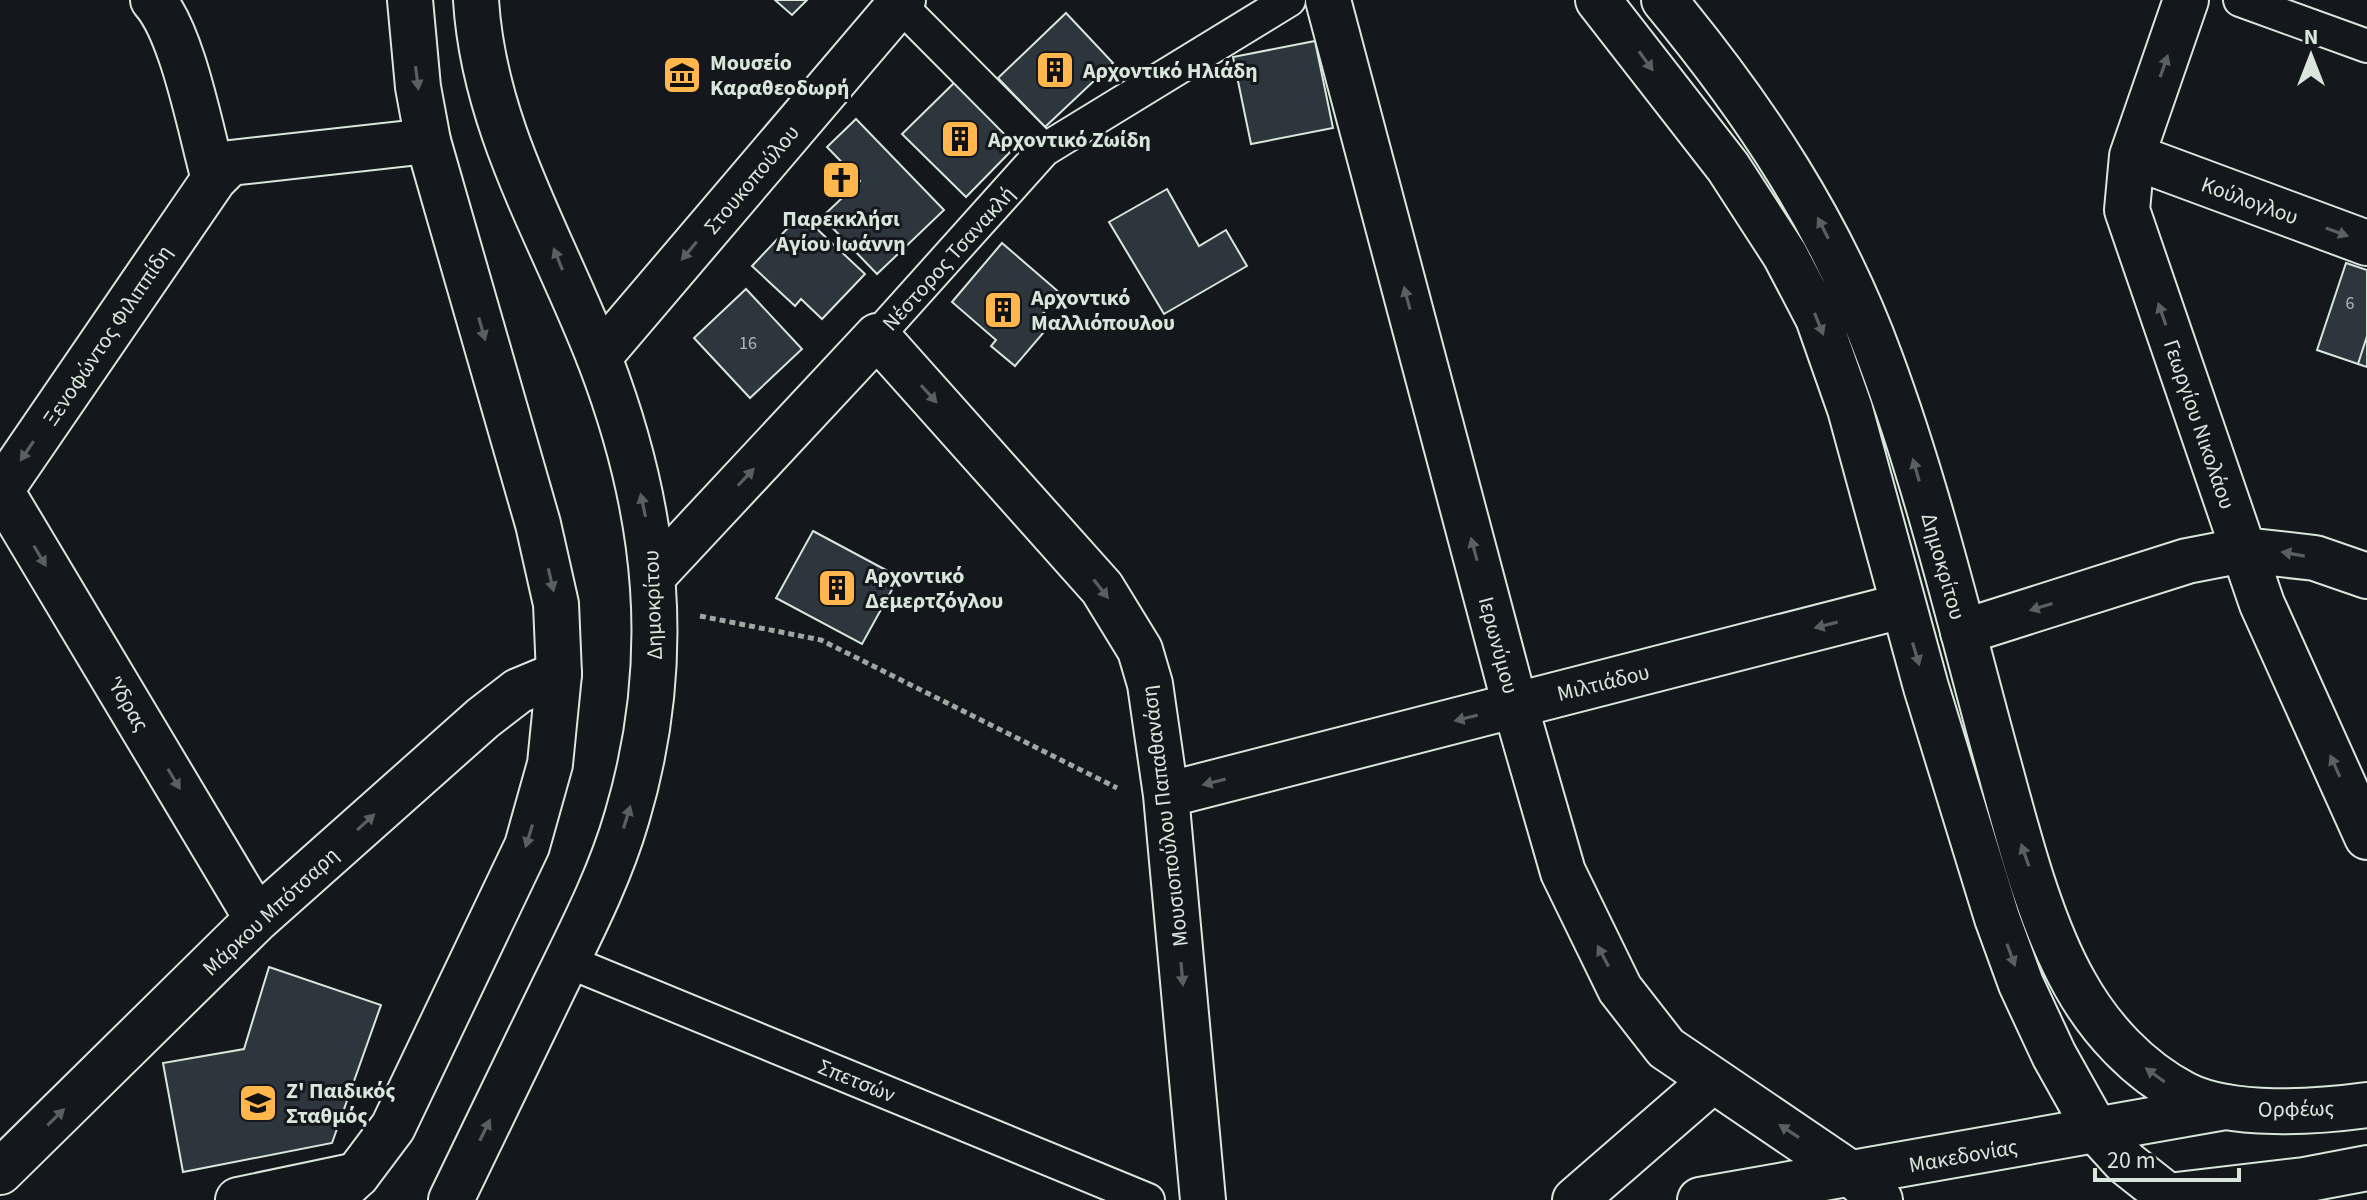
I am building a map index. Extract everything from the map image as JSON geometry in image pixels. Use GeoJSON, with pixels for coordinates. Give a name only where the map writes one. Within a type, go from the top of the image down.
{"type":"FeatureCollection","features":[{"type":"Feature","properties":{"kind":"street"},"geometry":{"type":"LineString","coordinates":[[153,0],[164,12],[175,44],[214,179]]}},
{"type":"Feature","properties":{"kind":"street"},"geometry":{"type":"LineString","coordinates":[[238,1200],[350,1192],[393,1127],[527,846],[550,764],[559,674],[556,604],[538,524],[428,141],[418,87],[410,0]]}},
{"type":"Feature","properties":{"kind":"street","name":"Δημοκρίτου"},"geometry":{"type":"LineString","coordinates":[[457,1192],[615,854],[637,780],[653,680],[655,592],[629,446],[599,357],[551,242],[523,188],[497,119],[477,28],[476,0]]}},
{"type":"Feature","properties":{"kind":"street","name":"Νέστορος Τσανακλή"},"geometry":{"type":"LineString","coordinates":[[655,592],[877,336],[1044,150],[1289,0]]}},
{"type":"Feature","properties":{"kind":"street","name":"Ιερωνύμου"},"geometry":{"type":"LineString","coordinates":[[1328,0],[1515,705],[1563,872],[1620,989],[1666,1048],[1867,1187]]}},
{"type":"Feature","properties":{"kind":"street"},"geometry":{"type":"LineString","coordinates":[[1598,0],[1728,167],[1785,255],[1818,318],[1850,409],[1902,606],[2002,931],[2039,1025],[2096,1130],[2153,1198],[2304,1180],[2367,1168]]}},
{"type":"Feature","properties":{"kind":"street","name":"Δημοκρίτου"},"geometry":{"type":"LineString","coordinates":[[1664,0],[1763,129],[1790,169],[1836,253],[1894,398],[1963,632],[2018,835],[2073,981],[2108,1033],[2144,1067],[2186,1095],[2225,1107]]}},
{"type":"Feature","properties":{"kind":"street","name":"Γεωργίου Νικολάου"},"geometry":{"type":"LineString","coordinates":[[2186,0],[2132,156],[2126,196],[2130,222],[2278,641],[2367,837]]}},
{"type":"Feature","properties":{"kind":"street"},"geometry":{"type":"LineString","coordinates":[[2240,0],[2367,46]]}},
{"type":"Feature","properties":{"kind":"street"},"geometry":{"type":"LineString","coordinates":[[901,2],[1044,150]]}},
{"type":"Feature","properties":{"kind":"street","name":"Στουκοπούλου"},"geometry":{"type":"LineString","coordinates":[[599,357],[901,2]]}},
{"type":"Feature","properties":{"kind":"street","name":"Ξενοφώντος Φιλιππίδη"},"geometry":{"type":"LineString","coordinates":[[0,490],[214,179],[230,163],[428,141]]}},
{"type":"Feature","properties":{"kind":"street","name":"Κούλογλου"},"geometry":{"type":"LineString","coordinates":[[2132,156],[2367,243]]}},
{"type":"Feature","properties":{"kind":"street","name":"Μουσιοπούλου Παπαθανάση"},"geometry":{"type":"LineString","coordinates":[[877,336],[1102,588],[1140,650],[1148,675],[1166,795],[1203,1200]]}},
{"type":"Feature","properties":{"kind":"street","name":"Ύδρας"},"geometry":{"type":"LineString","coordinates":[[0,490],[257,919]]}},
{"type":"Feature","properties":{"kind":"street"},"geometry":{"type":"LineString","coordinates":[[1963,632],[2187,561],[2244,550],[2315,558],[2367,576]]}},
{"type":"Feature","properties":{"kind":"street","name":"Μιλτιάδου"},"geometry":{"type":"LineString","coordinates":[[1166,795],[1902,606]]}},
{"type":"Feature","properties":{"kind":"street","name":"Μάρκου Μπότσαρη"},"geometry":{"type":"LineString","coordinates":[[0,1172],[257,919],[483,718],[518,691],[559,674]]}},
{"type":"Feature","properties":{"kind":"street","name":"Σπετσών"},"geometry":{"type":"LineString","coordinates":[[567,961],[1148,1200]]}},
{"type":"Feature","properties":{"kind":"street"},"geometry":{"type":"LineString","coordinates":[[1575,1200],[1712,1081]]}},
{"type":"Feature","properties":{"kind":"street","name":"Ορφέως"},"geometry":{"type":"LineString","coordinates":[[2225,1107],[2289,1109],[2367,1105]]}},
{"type":"Feature","properties":{"kind":"street","name":"Μακεδονίας"},"geometry":{"type":"LineString","coordinates":[[1700,1200],[1867,1187],[2096,1130],[2225,1107]]}},
{"type":"Feature","properties":{"kind":"path"},"geometry":{"type":"LineString","coordinates":[[655,592],[746,623],[821,640],[1129,794],[1166,795]]}},
{"type":"Feature","properties":{"kind":"building"},"geometry":{"type":"Polygon","coordinates":[[[775,0],[807,0],[792,15],[775,0]]]}},
{"type":"Feature","properties":{"kind":"building","name":"Αρχοντικό Ηλιάδη"},"geometry":{"type":"Polygon","coordinates":[[[1066,13],[1113,63],[1045,127],[998,78],[1066,13]]]}},
{"type":"Feature","properties":{"kind":"building"},"geometry":{"type":"Polygon","coordinates":[[[1315,41],[1333,128],[1251,144],[1233,57],[1315,41]]]}},
{"type":"Feature","properties":{"kind":"building","name":"Αρχοντικό Ζωίδη"},"geometry":{"type":"Polygon","coordinates":[[[954,83],[1017,145],[966,197],[902,134],[954,83]]]}},
{"type":"Feature","properties":{"kind":"building"},"geometry":{"type":"Polygon","coordinates":[[[856,119],[944,210],[877,274],[822,217],[860,181],[827,147],[856,119]]]}},
{"type":"Feature","properties":{"kind":"building"},"geometry":{"type":"Polygon","coordinates":[[[1167,189],[1199,246],[1226,230],[1247,266],[1164,314],[1109,222],[1167,189]]]}},
{"type":"Feature","properties":{"kind":"building"},"geometry":{"type":"Polygon","coordinates":[[[801,214],[865,274],[822,319],[801,299],[795,306],[752,266],[801,214]]]}},
{"type":"Feature","properties":{"kind":"building","name":"Αρχοντικό Μαλλιόπουλου"},"geometry":{"type":"Polygon","coordinates":[[[1002,243],[1060,293],[1040,317],[1050,325],[1015,366],[991,346],[996,340],[952,302],[1002,243]]]}},
{"type":"Feature","properties":{"kind":"building"},"geometry":{"type":"Polygon","coordinates":[[[2346,263],[2367,270],[2367,336],[2358,364],[2317,350],[2346,263]]]}},
{"type":"Feature","properties":{"kind":"building"},"geometry":{"type":"Polygon","coordinates":[[[746,289],[802,349],[750,398],[694,338],[746,289]]]}},
{"type":"Feature","properties":{"kind":"building"},"geometry":{"type":"Polygon","coordinates":[[[2367,336],[2367,367],[2358,364],[2367,336]]]}},
{"type":"Feature","properties":{"kind":"building","name":"Αρχοντικό Δεμερτζόγλου"},"geometry":{"type":"Polygon","coordinates":[[[813,531],[899,577],[862,644],[776,598],[813,531]]]}},
{"type":"Feature","properties":{"kind":"building","name":"Ζ' Παιδικός Σταθμός"},"geometry":{"type":"Polygon","coordinates":[[[269,967],[381,1005],[332,1143],[183,1172],[163,1063],[244,1049],[269,967]]]}},
{"type":"Feature","properties":{"kind":"place","name":"Αρχοντικό Ηλιάδη"},"geometry":{"type":"Point","coordinates":[1055,70]}},
{"type":"Feature","properties":{"kind":"place","name":"Μουσείο Καραθεοδωρή"},"geometry":{"type":"Point","coordinates":[682,75]}},
{"type":"Feature","properties":{"kind":"place","name":"Αρχοντικό Ζωίδη"},"geometry":{"type":"Point","coordinates":[960,139]}},
{"type":"Feature","properties":{"kind":"place","name":"Παρεκκλήσι Αγίου Ιωάννη"},"geometry":{"type":"Point","coordinates":[841,180]}},
{"type":"Feature","properties":{"kind":"place","name":"Αρχοντικό Μαλλιόπουλου"},"geometry":{"type":"Point","coordinates":[1003,310]}},
{"type":"Feature","properties":{"kind":"place","name":"Αρχοντικό Δεμερτζόγλου"},"geometry":{"type":"Point","coordinates":[837,588]}},
{"type":"Feature","properties":{"kind":"place","name":"Ζ' Παιδικός Σταθμός"},"geometry":{"type":"Point","coordinates":[258,1103]}}]}
